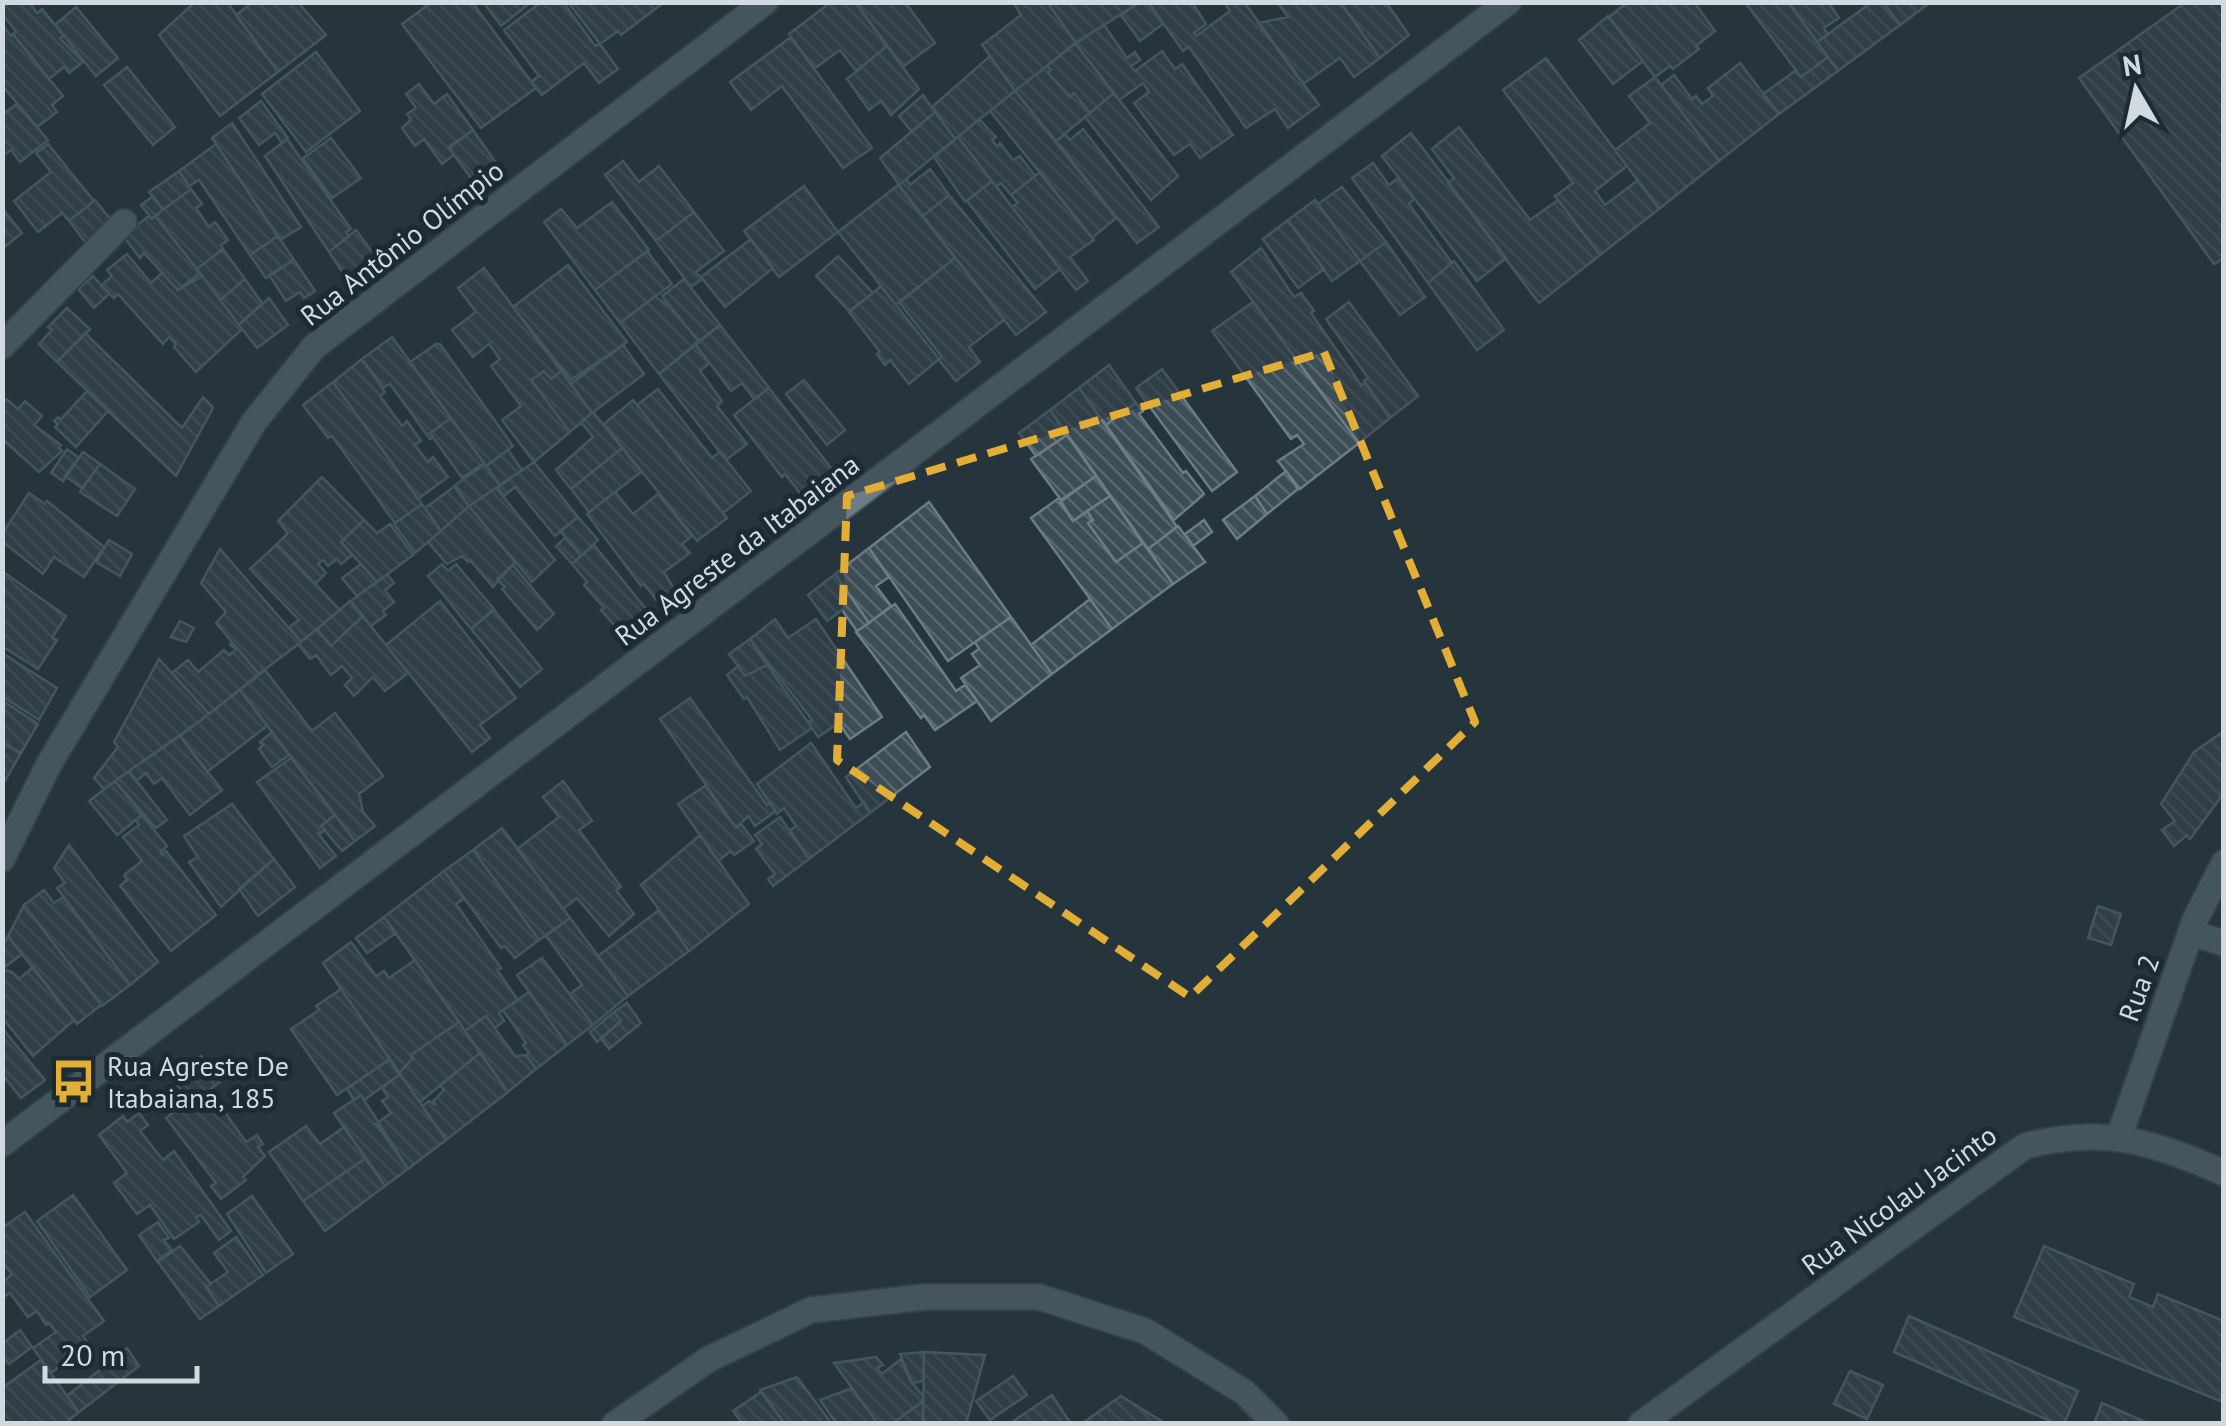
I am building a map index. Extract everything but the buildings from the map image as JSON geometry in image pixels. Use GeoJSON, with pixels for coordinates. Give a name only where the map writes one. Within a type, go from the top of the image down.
{"type":"FeatureCollection","features":[{"type":"Feature","properties":{"kind":"street","name":"Rua Antônio Olímpio"},"geometry":{"type":"LineString","coordinates":[[2,859],[50,764],[254,422],[314,347],[765,2]]}},
{"type":"Feature","properties":{"kind":"street","name":"Rua Agreste da Itabaiana"},"geometry":{"type":"LineString","coordinates":[[2,1144],[1508,2]]}},
{"type":"Feature","properties":{"kind":"street"},"geometry":{"type":"LineString","coordinates":[[2,346],[124,222]]}},
{"type":"Feature","properties":{"kind":"street","name":"Rua 2"},"geometry":{"type":"LineString","coordinates":[[2118,1137],[2191,933],[2224,862]]}},
{"type":"Feature","properties":{"kind":"street"},"geometry":{"type":"LineString","coordinates":[[2191,933],[2224,943]]}},
{"type":"Feature","properties":{"kind":"street","name":"Rua Nicolau Jacinto"},"geometry":{"type":"LineString","coordinates":[[1641,1424],[2025,1146],[2059,1138],[2118,1137],[2168,1148],[2224,1173]]}},
{"type":"Feature","properties":{"kind":"street"},"geometry":{"type":"LineString","coordinates":[[615,1424],[709,1359],[811,1310],[924,1297],[1039,1298],[1145,1331],[1244,1392],[1276,1424]]}},
{"type":"Feature","properties":{"kind":"highlighted area"},"geometry":{"type":"Polygon","coordinates":[[[1324,352],[1475,722],[1190,997],[837,760],[847,496],[1324,352]]]}},
{"type":"Feature","properties":{"kind":"place","name":"Rua Agreste De Itabaiana, 185"},"geometry":{"type":"Point","coordinates":[74,1082]}}]}
